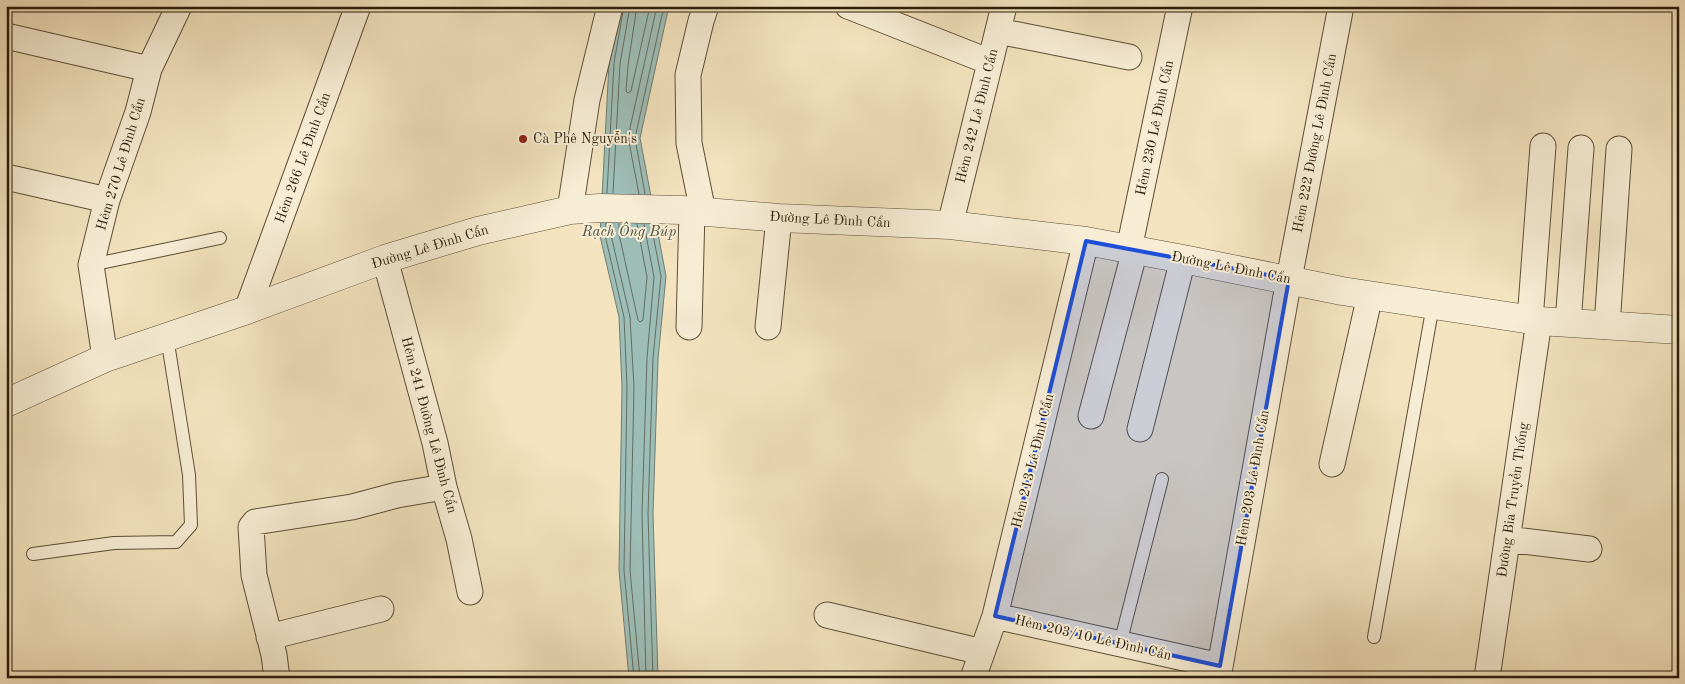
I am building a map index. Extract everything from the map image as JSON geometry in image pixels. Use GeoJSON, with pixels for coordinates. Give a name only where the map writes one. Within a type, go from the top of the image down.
{"type":"FeatureCollection","features":[{"type":"Feature","properties":{"kind":"street","name":"Hẻm 270 Lê Đình Cẩn"},"geometry":{"type":"LineString","coordinates":[[105,358],[91,265],[107,200],[138,112],[149,69],[179,6]]}},
{"type":"Feature","properties":{"kind":"street","name":"Hẻm 266 Lê Đình Cẩn"},"geometry":{"type":"LineString","coordinates":[[247,310],[358,6]]}},
{"type":"Feature","properties":{"kind":"street"},"geometry":{"type":"LineString","coordinates":[[570,210],[587,100],[610,6]]}},
{"type":"Feature","properties":{"kind":"street"},"geometry":{"type":"LineString","coordinates":[[689,327],[693,211],[688,75],[706,6]]}},
{"type":"Feature","properties":{"kind":"street"},"geometry":{"type":"LineString","coordinates":[[848,6],[990,62]]}},
{"type":"Feature","properties":{"kind":"street","name":"Hẻm 242 Lê Đình Cẩn"},"geometry":{"type":"LineString","coordinates":[[950,225],[1004,6]]}},
{"type":"Feature","properties":{"kind":"street","name":"Hẻm 230 Lê Đình Cẩn"},"geometry":{"type":"LineString","coordinates":[[1091,416],[1132,249],[1180,6]]}},
{"type":"Feature","properties":{"kind":"street","name":"Hẻm 222 Đường Lê Đình Cẩn"},"geometry":{"type":"LineString","coordinates":[[1289,279],[1341,6]]}},
{"type":"Feature","properties":{"kind":"street"},"geometry":{"type":"LineString","coordinates":[[998,31],[1129,56]]}},
{"type":"Feature","properties":{"kind":"street"},"geometry":{"type":"LineString","coordinates":[[6,36],[149,69]]}},
{"type":"Feature","properties":{"kind":"street","name":"Đường Bia Truyền Thống"},"geometry":{"type":"LineString","coordinates":[[1487,678],[1535,321],[1543,146]]}},
{"type":"Feature","properties":{"kind":"street"},"geometry":{"type":"LineString","coordinates":[[1568,323],[1581,148]]}},
{"type":"Feature","properties":{"kind":"street"},"geometry":{"type":"LineString","coordinates":[[1607,326],[1619,149]]}},
{"type":"Feature","properties":{"kind":"street"},"geometry":{"type":"LineString","coordinates":[[6,177],[107,200]]}},
{"type":"Feature","properties":{"kind":"street","name":"Đường Lê Đình Cẩn"},"geometry":{"type":"LineString","coordinates":[[6,403],[105,358],[247,310],[385,259],[478,231],[570,210],[600,208],[693,211],[779,218],[950,225],[1086,241],[1370,295],[1535,321],[1679,330]]}},
{"type":"Feature","properties":{"kind":"street"},"geometry":{"type":"LineString","coordinates":[[768,327],[779,218]]}},
{"type":"Feature","properties":{"kind":"street","name":"Hẻm 213 Lê Đình Cẩn"},"geometry":{"type":"LineString","coordinates":[[973,678],[996,616],[1086,241]]}},
{"type":"Feature","properties":{"kind":"street","name":"Hẻm 241 Đường Lê Đình Cẩn"},"geometry":{"type":"LineString","coordinates":[[385,259],[435,443],[444,487],[459,538],[470,592]]}},
{"type":"Feature","properties":{"kind":"street"},"geometry":{"type":"LineString","coordinates":[[1140,430],[1184,259]]}},
{"type":"Feature","properties":{"kind":"street","name":"Hẻm 203 Lê Đình Cẩn"},"geometry":{"type":"LineString","coordinates":[[1219,672],[1289,279]]}},
{"type":"Feature","properties":{"kind":"street"},"geometry":{"type":"LineString","coordinates":[[1332,464],[1370,295]]}},
{"type":"Feature","properties":{"kind":"street"},"geometry":{"type":"LineString","coordinates":[[277,678],[254,575],[251,527],[256,522],[352,507],[397,495],[444,487]]}},
{"type":"Feature","properties":{"kind":"street"},"geometry":{"type":"LineString","coordinates":[[1507,539],[1590,549]]}},
{"type":"Feature","properties":{"kind":"street"},"geometry":{"type":"LineString","coordinates":[[269,636],[381,610]]}},
{"type":"Feature","properties":{"kind":"street"},"geometry":{"type":"LineString","coordinates":[[827,615],[982,652]]}},
{"type":"Feature","properties":{"kind":"street","name":"Hẻm 203/10 Lê Đình Cẩn"},"geometry":{"type":"LineString","coordinates":[[996,616],[1120,644],[1219,672]]}},
{"type":"Feature","properties":{"kind":"lane"},"geometry":{"type":"LineString","coordinates":[[91,265],[220,238]]}},
{"type":"Feature","properties":{"kind":"lane"},"geometry":{"type":"LineString","coordinates":[[1374,637],[1432,304]]}},
{"type":"Feature","properties":{"kind":"lane"},"geometry":{"type":"LineString","coordinates":[[33,554],[114,543],[176,542],[191,524],[189,475],[167,337]]}},
{"type":"Feature","properties":{"kind":"lane"},"geometry":{"type":"LineString","coordinates":[[1120,644],[1162,479]]}},
{"type":"Feature","properties":{"kind":"highlighted area"},"geometry":{"type":"Polygon","coordinates":[[[1086,241],[1289,279],[1220,666],[995,616],[1086,241]]]}},
{"type":"Feature","properties":{"kind":"water","name":"Rạch Ông Búp"},"geometry":{"type":"Polygon","coordinates":[[[619,6],[669,6],[640,138],[666,276],[658,359],[653,514],[658,678],[629,678],[619,570],[622,387],[619,317],[600,236],[609,63],[619,6]]]}},
{"type":"Feature","properties":{"kind":"place","name":"Cà Phê Nguyễn's"},"geometry":{"type":"Point","coordinates":[523,139]}}]}
